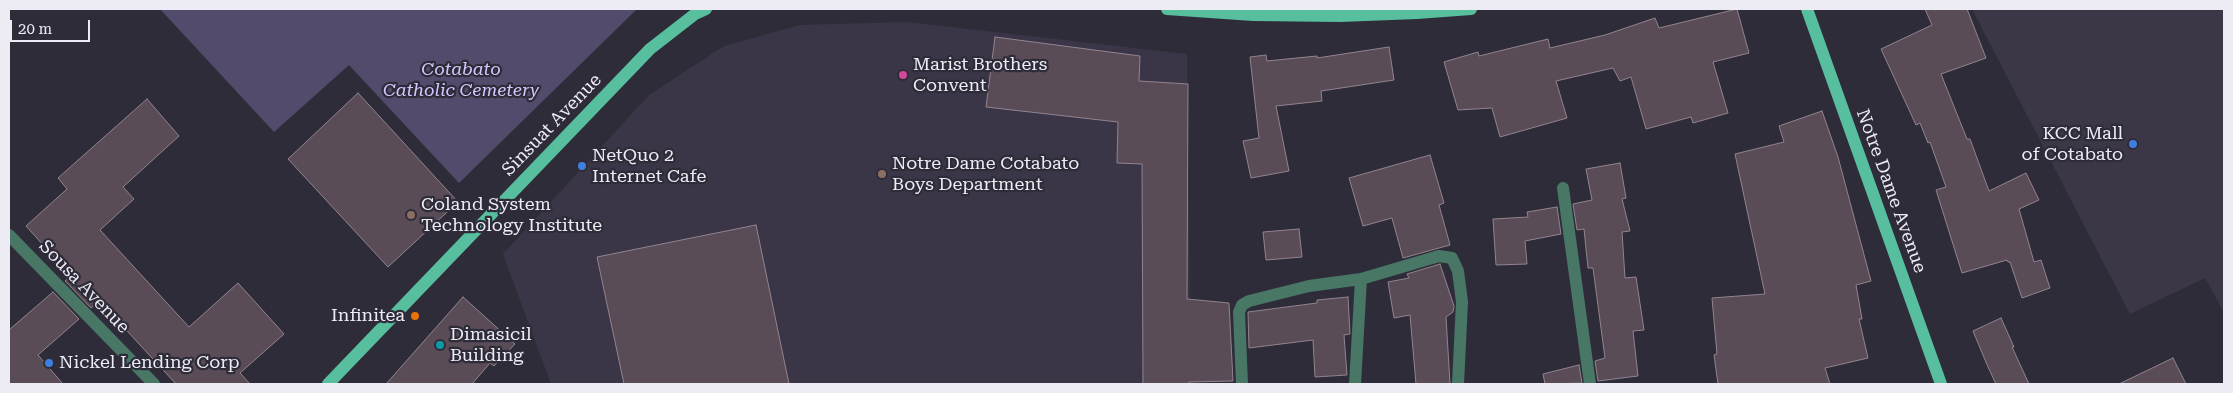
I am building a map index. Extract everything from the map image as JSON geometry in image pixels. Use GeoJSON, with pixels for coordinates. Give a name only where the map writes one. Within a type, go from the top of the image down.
{"type":"FeatureCollection","features":[{"type":"Feature","properties":{"kind":"main road","name":"Sinsuat Avenue"},"geometry":{"type":"LineString","coordinates":[[328,384],[650,49],[696,14],[706,9]]}},
{"type":"Feature","properties":{"kind":"main road"},"geometry":{"type":"LineString","coordinates":[[1167,9],[1253,14],[1340,16],[1471,9]]}},
{"type":"Feature","properties":{"kind":"main road","name":"Notre Dame Avenue"},"geometry":{"type":"LineString","coordinates":[[1808,11],[1941,384]]}},
{"type":"Feature","properties":{"kind":"street"},"geometry":{"type":"LineString","coordinates":[[1563,188],[1590,384]]}},
{"type":"Feature","properties":{"kind":"street","name":"Sousa Avenue"},"geometry":{"type":"LineString","coordinates":[[9,235],[154,384]]}},
{"type":"Feature","properties":{"kind":"street"},"geometry":{"type":"LineString","coordinates":[[1242,384],[1239,312],[1242,305],[1249,301],[1309,286],[1361,279],[1439,256],[1452,258],[1458,271],[1462,302],[1458,384]]}},
{"type":"Feature","properties":{"kind":"street"},"geometry":{"type":"LineString","coordinates":[[1355,384],[1361,279]]}},
{"type":"Feature","properties":{"kind":"shaded area","name":"KCC Mall of Cotabato"},"geometry":{"type":"Polygon","coordinates":[[[1972,9],[2224,9],[2224,312],[2205,278],[2130,314],[1972,9]]]}},
{"type":"Feature","properties":{"kind":"shaded area","name":"Notre Dame Cotabato Boys Department"},"geometry":{"type":"Polygon","coordinates":[[[907,22],[1187,54],[1190,316],[1193,384],[551,384],[503,254],[649,95],[724,46],[800,25],[907,22]]]}},
{"type":"Feature","properties":{"kind":"green space","name":"Cotabato Catholic Cemetery"},"geometry":{"type":"Polygon","coordinates":[[[160,9],[637,9],[459,183],[349,65],[274,132],[160,9]]]}},
{"type":"Feature","properties":{"kind":"building"},"geometry":{"type":"Polygon","coordinates":[[[1737,9],[1749,53],[1713,62],[1728,113],[1693,123],[1691,117],[1646,129],[1631,77],[1620,81],[1613,68],[1556,81],[1567,118],[1500,137],[1492,108],[1458,110],[1444,62],[1478,52],[1479,56],[1548,39],[1550,48],[1605,35],[1655,18],[1659,28],[1737,9]]]}},
{"type":"Feature","properties":{"kind":"building"},"geometry":{"type":"Polygon","coordinates":[[[1925,9],[1967,9],[1986,58],[1941,74],[1967,139],[1970,139],[1989,191],[2026,173],[2039,200],[2019,209],[2034,262],[2041,260],[2050,288],[2022,298],[2010,262],[2007,260],[1962,273],[1936,190],[1946,187],[1930,142],[1928,143],[1920,123],[1916,125],[1881,49],[1932,25],[1925,9]]]}},
{"type":"Feature","properties":{"kind":"building"},"geometry":{"type":"Polygon","coordinates":[[[995,37],[1140,56],[1139,81],[1188,84],[1187,299],[1229,303],[1233,381],[1189,382],[1189,384],[1143,384],[1142,164],[1117,163],[1118,122],[986,107],[995,37]]]}},
{"type":"Feature","properties":{"kind":"building"},"geometry":{"type":"Polygon","coordinates":[[[1389,47],[1394,80],[1321,91],[1322,101],[1276,106],[1289,171],[1251,178],[1243,141],[1259,138],[1250,57],[1266,55],[1267,61],[1317,56],[1317,58],[1389,47]]]}},
{"type":"Feature","properties":{"kind":"building"},"geometry":{"type":"Polygon","coordinates":[[[358,93],[458,202],[388,267],[288,159],[358,93]]]}},
{"type":"Feature","properties":{"kind":"building"},"geometry":{"type":"Polygon","coordinates":[[[147,99],[179,136],[123,187],[134,199],[100,230],[189,327],[238,283],[284,334],[240,373],[250,384],[176,384],[117,320],[114,324],[96,304],[91,308],[65,281],[71,276],[26,226],[67,189],[58,178],[147,99]]]}},
{"type":"Feature","properties":{"kind":"building"},"geometry":{"type":"Polygon","coordinates":[[[1822,111],[1838,157],[1871,281],[1856,285],[1862,319],[1859,319],[1868,358],[1825,368],[1830,384],[1718,384],[1714,355],[1717,354],[1712,298],[1765,294],[1735,154],[1784,142],[1779,126],[1822,111]]]}},
{"type":"Feature","properties":{"kind":"building"},"geometry":{"type":"Polygon","coordinates":[[[1430,155],[1444,203],[1439,205],[1450,245],[1403,258],[1392,218],[1363,226],[1349,178],[1430,155]]]}},
{"type":"Feature","properties":{"kind":"building"},"geometry":{"type":"Polygon","coordinates":[[[1620,163],[1626,198],[1622,199],[1630,231],[1622,232],[1625,278],[1636,277],[1644,330],[1633,331],[1638,376],[1598,381],[1595,361],[1605,358],[1593,268],[1588,268],[1584,229],[1577,230],[1573,204],[1592,200],[1586,169],[1620,163]]]}},
{"type":"Feature","properties":{"kind":"building"},"geometry":{"type":"Polygon","coordinates":[[[1557,207],[1561,234],[1525,241],[1527,264],[1496,265],[1493,219],[1528,217],[1527,212],[1557,207]]]}},
{"type":"Feature","properties":{"kind":"building"},"geometry":{"type":"Polygon","coordinates":[[[756,225],[789,384],[624,384],[597,257],[756,225]]]}},
{"type":"Feature","properties":{"kind":"building"},"geometry":{"type":"Polygon","coordinates":[[[1299,229],[1302,257],[1266,260],[1263,232],[1299,229]]]}},
{"type":"Feature","properties":{"kind":"building"},"geometry":{"type":"Polygon","coordinates":[[[1440,264],[1454,306],[1453,312],[1446,317],[1450,384],[1416,384],[1410,315],[1394,318],[1388,282],[1409,278],[1407,274],[1440,264]]]}},
{"type":"Feature","properties":{"kind":"building"},"geometry":{"type":"Polygon","coordinates":[[[53,292],[79,319],[38,355],[63,384],[9,384],[9,330],[53,292]]]}},
{"type":"Feature","properties":{"kind":"building"},"geometry":{"type":"Polygon","coordinates":[[[463,297],[515,344],[494,366],[490,363],[472,384],[386,384],[463,297]]]}},
{"type":"Feature","properties":{"kind":"building"},"geometry":{"type":"Polygon","coordinates":[[[1348,297],[1350,334],[1344,335],[1347,375],[1315,377],[1313,340],[1249,348],[1248,312],[1317,303],[1317,300],[1348,297]]]}},
{"type":"Feature","properties":{"kind":"building"},"geometry":{"type":"Polygon","coordinates":[[[2001,318],[2029,384],[1996,384],[1988,367],[1973,331],[2001,318]]]}},
{"type":"Feature","properties":{"kind":"building"},"geometry":{"type":"Polygon","coordinates":[[[2173,358],[2186,384],[2119,384],[2173,358]]]}},
{"type":"Feature","properties":{"kind":"building"},"geometry":{"type":"Polygon","coordinates":[[[1579,365],[1582,383],[1545,384],[1543,374],[1579,365]]]}},
{"type":"Feature","properties":{"kind":"place","name":"Marist Brothers Convent"},"geometry":{"type":"Point","coordinates":[903,75]}},
{"type":"Feature","properties":{"kind":"place","name":"KCC Mall of Cotabato"},"geometry":{"type":"Point","coordinates":[2133,144]}},
{"type":"Feature","properties":{"kind":"place","name":"NetQuo 2 Internet Cafe"},"geometry":{"type":"Point","coordinates":[582,166]}},
{"type":"Feature","properties":{"kind":"place","name":"Notre Dame Cotabato Boys Department"},"geometry":{"type":"Point","coordinates":[882,174]}},
{"type":"Feature","properties":{"kind":"place","name":"Coland System Technology Institute"},"geometry":{"type":"Point","coordinates":[411,215]}},
{"type":"Feature","properties":{"kind":"place","name":"Infinitea"},"geometry":{"type":"Point","coordinates":[415,316]}},
{"type":"Feature","properties":{"kind":"place","name":"Dimasicil Building"},"geometry":{"type":"Point","coordinates":[440,345]}},
{"type":"Feature","properties":{"kind":"place","name":"Nickel Lending Corp"},"geometry":{"type":"Point","coordinates":[49,363]}}]}
